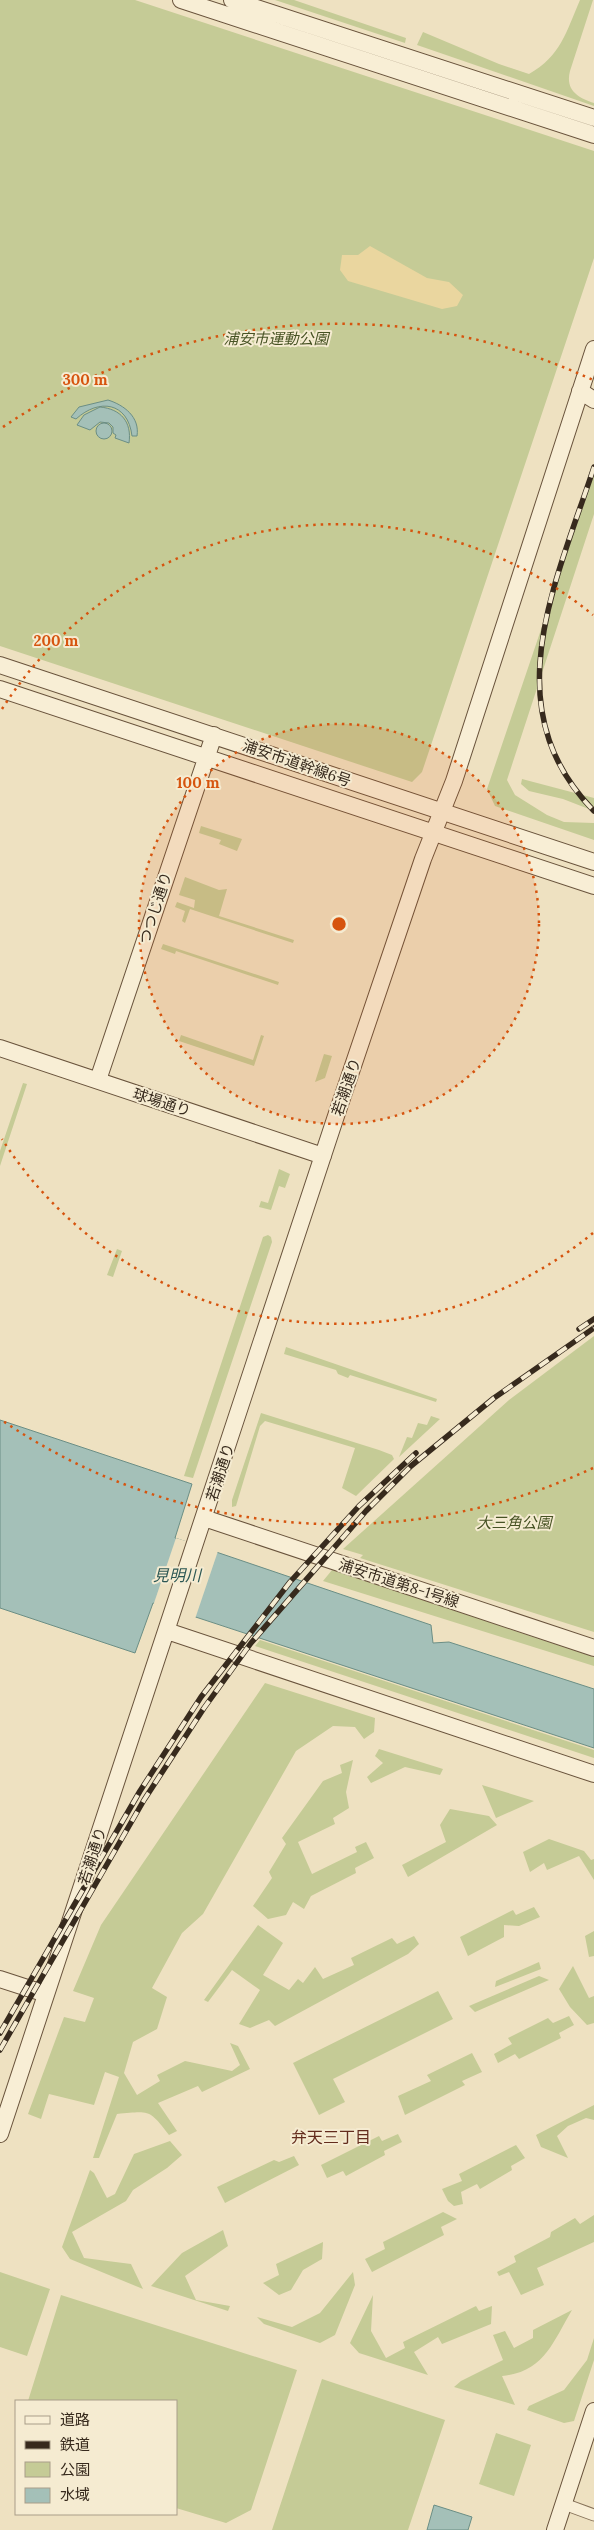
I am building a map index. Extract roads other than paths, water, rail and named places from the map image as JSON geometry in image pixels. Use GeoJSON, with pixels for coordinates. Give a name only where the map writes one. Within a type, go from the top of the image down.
{"type":"FeatureCollection","features":[{"type":"Feature","properties":{"kind":"street"},"geometry":{"type":"LineString","coordinates":[[181,0],[594,135]]}},
{"type":"Feature","properties":{"kind":"street"},"geometry":{"type":"LineString","coordinates":[[232,0],[594,118]]}},
{"type":"Feature","properties":{"kind":"street","name":"若潮通り"},"geometry":{"type":"LineString","coordinates":[[0,2134],[423,858],[443,811],[587,392],[594,349]]}},
{"type":"Feature","properties":{"kind":"street"},"geometry":{"type":"LineString","coordinates":[[587,392],[594,400]]}},
{"type":"Feature","properties":{"kind":"street","name":"浦安市道幹線6号"},"geometry":{"type":"LineString","coordinates":[[0,665],[594,862]]}},
{"type":"Feature","properties":{"kind":"street","name":"浦安市道幹線6号"},"geometry":{"type":"LineString","coordinates":[[0,689],[594,886]]}},
{"type":"Feature","properties":{"kind":"street","name":"つつじ通り"},"geometry":{"type":"LineString","coordinates":[[98,1080],[214,735]]}},
{"type":"Feature","properties":{"kind":"street","name":"球場通り"},"geometry":{"type":"LineString","coordinates":[[0,1048],[323,1156]]}},
{"type":"Feature","properties":{"kind":"street","name":"浦安市道第8-1号線"},"geometry":{"type":"LineString","coordinates":[[204,1518],[594,1648]]}},
{"type":"Feature","properties":{"kind":"street"},"geometry":{"type":"LineString","coordinates":[[166,1631],[594,1774]]}},
{"type":"Feature","properties":{"kind":"street"},"geometry":{"type":"LineString","coordinates":[[0,1979],[46,1994]]}},
{"type":"Feature","properties":{"kind":"street"},"geometry":{"type":"LineString","coordinates":[[555,2530],[594,2411]]}},
{"type":"Feature","properties":{"kind":"street"},"geometry":{"type":"LineString","coordinates":[[564,2504],[594,2515]]}},
{"type":"Feature","properties":{"kind":"water"},"geometry":{"type":"Polygon","coordinates":[[[108,400],[120,405],[130,413],[136,423],[137,436],[132,436],[125,416],[119,410],[111,407],[94,408],[76,419],[71,417],[79,407],[108,400]]]}},
{"type":"Feature","properties":{"kind":"water"},"geometry":{"type":"Polygon","coordinates":[[[100,407],[114,411],[124,418],[129,429],[129,443],[115,438],[116,435],[113,433],[113,427],[109,423],[100,422],[90,430],[77,425],[84,415],[100,407]]]}},
{"type":"Feature","properties":{"kind":"water"},"geometry":{"type":"Polygon","coordinates":[[[104,423],[110,425],[112,431],[110,437],[104,439],[98,437],[96,431],[98,425],[104,423]]]}},
{"type":"Feature","properties":{"kind":"water","name":"見明川"},"geometry":{"type":"Polygon","coordinates":[[[0,1420],[192,1484],[175,1538],[431,1625],[433,1643],[449,1642],[594,1689],[594,1748],[153,1603],[135,1653],[0,1608],[0,1420]]]}},
{"type":"Feature","properties":{"kind":"water"},"geometry":{"type":"Polygon","coordinates":[[[434,2505],[472,2517],[468,2530],[427,2530],[434,2505]]]}},
{"type":"Feature","properties":{"kind":"railway"},"geometry":{"type":"LineString","coordinates":[[594,467],[551,600],[542,644],[540,687],[546,730],[563,771],[594,811]]}},
{"type":"Feature","properties":{"kind":"railway"},"geometry":{"type":"LineString","coordinates":[[579,1329],[594,1319]]}},
{"type":"Feature","properties":{"kind":"railway"},"geometry":{"type":"LineString","coordinates":[[0,2050],[144,1800],[204,1708],[251,1643],[366,1511],[411,1466],[494,1398],[594,1328]]}},
{"type":"Feature","properties":{"kind":"railway"},"geometry":{"type":"LineString","coordinates":[[0,2033],[140,1791],[201,1697],[290,1582],[359,1506],[416,1453]]}},
{"type":"Feature","properties":{"kind":"district","name":"弁天三丁目"},"geometry":{"type":"Point","coordinates":[331,2137]}},
{"type":"Feature","properties":{"kind":"park label","name":"浦安市運動公園"},"geometry":{"type":"Point","coordinates":[276,338]}},
{"type":"Feature","properties":{"kind":"park label","name":"大三角公園"},"geometry":{"type":"Point","coordinates":[514,1522]}}]}
